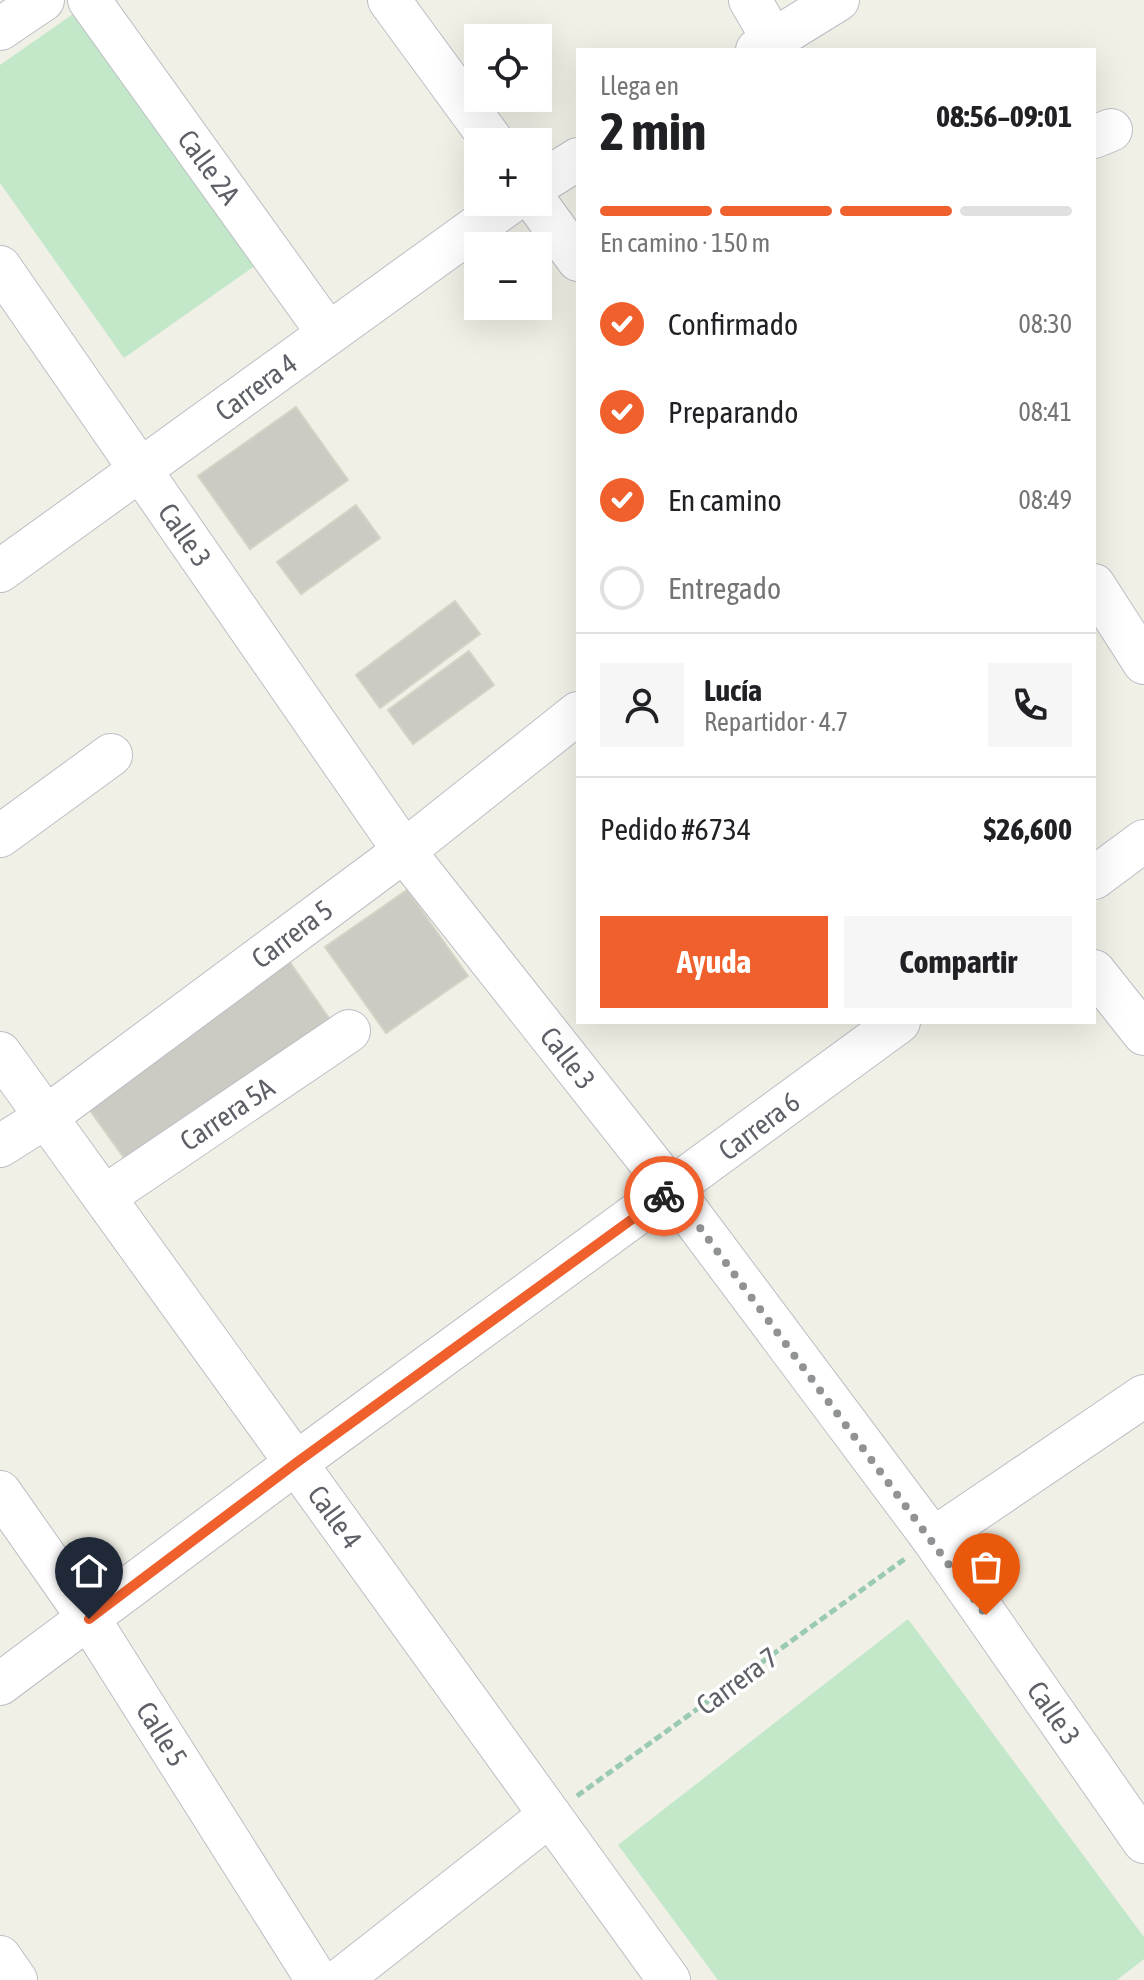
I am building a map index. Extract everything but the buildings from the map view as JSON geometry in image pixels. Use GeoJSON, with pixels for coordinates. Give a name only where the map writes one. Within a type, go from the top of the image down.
{"type":"FeatureCollection","features":[{"type":"Feature","properties":{"kind":"street"},"geometry":{"type":"LineString","coordinates":[[0,29],[43,0]]}},
{"type":"Feature","properties":{"kind":"street","name":"Calle 2A"},"geometry":{"type":"LineString","coordinates":[[89,0],[328,333]]}},
{"type":"Feature","properties":{"kind":"street"},"geometry":{"type":"LineString","coordinates":[[389,0],[483,128]]}},
{"type":"Feature","properties":{"kind":"street"},"geometry":{"type":"LineString","coordinates":[[750,0],[770,47],[838,0]]}},
{"type":"Feature","properties":{"kind":"street"},"geometry":{"type":"LineString","coordinates":[[552,175],[576,160]]}},
{"type":"Feature","properties":{"kind":"street","name":"Carrera 4"},"geometry":{"type":"LineString","coordinates":[[0,571],[491,216]]}},
{"type":"Feature","properties":{"kind":"street"},"geometry":{"type":"LineString","coordinates":[[546,216],[576,257]]}},
{"type":"Feature","properties":{"kind":"street","name":"Calle 3"},"geometry":{"type":"LineString","coordinates":[[0,267],[404,851],[672,1190],[933,1539],[1144,1842]]}},
{"type":"Feature","properties":{"kind":"street"},"geometry":{"type":"LineString","coordinates":[[1096,588],[1137,640]]}},
{"type":"Feature","properties":{"kind":"street","name":"Carrera 5"},"geometry":{"type":"LineString","coordinates":[[0,1146],[46,1117],[404,851],[576,715]]}},
{"type":"Feature","properties":{"kind":"street"},"geometry":{"type":"LineString","coordinates":[[0,836],[111,755]]}},
{"type":"Feature","properties":{"kind":"street"},"geometry":{"type":"LineString","coordinates":[[1096,877],[1144,841]]}},
{"type":"Feature","properties":{"kind":"street"},"geometry":{"type":"LineString","coordinates":[[1096,974],[1144,1034]]}},
{"type":"Feature","properties":{"kind":"street","name":"Carrera 6"},"geometry":{"type":"LineString","coordinates":[[0,1684],[296,1463],[896,1024]]}},
{"type":"Feature","properties":{"kind":"street","name":"Carrera 5A"},"geometry":{"type":"LineString","coordinates":[[104,1197],[349,1031]]}},
{"type":"Feature","properties":{"kind":"street","name":"Calle 4"},"geometry":{"type":"LineString","coordinates":[[0,1053],[669,1980]]}},
{"type":"Feature","properties":{"kind":"street"},"geometry":{"type":"LineString","coordinates":[[933,1539],[1144,1396]]}},
{"type":"Feature","properties":{"kind":"street","name":"Calle 5"},"geometry":{"type":"LineString","coordinates":[[0,1492],[89,1619],[317,1980]]}},
{"type":"Feature","properties":{"kind":"street"},"geometry":{"type":"LineString","coordinates":[[340,1980],[550,1815]]}},
{"type":"Feature","properties":{"kind":"street"},"geometry":{"type":"LineString","coordinates":[[0,1957],[16,1980]]}},
{"type":"Feature","properties":{"kind":"path","name":"Carrera 7"},"geometry":{"type":"LineString","coordinates":[[550,1815],[933,1539]]}},
{"type":"Feature","properties":{"kind":"green space"},"geometry":{"type":"Polygon","coordinates":[[[76,12],[256,265],[124,358],[0,183],[0,65],[76,12]]]}},
{"type":"Feature","properties":{"kind":"green space"},"geometry":{"type":"Polygon","coordinates":[[[908,1619],[1144,1937],[1144,1959],[1117,1980],[718,1980],[618,1845],[908,1619]]]}},
{"type":"Feature","properties":{"kind":"way so far"},"geometry":{"type":"LineString","coordinates":[[664,1196],[672,1190],[933,1539],[986,1615]]}},
{"type":"Feature","properties":{"kind":"route"},"geometry":{"type":"LineString","coordinates":[[89,1619],[296,1463],[664,1196]]}}]}
